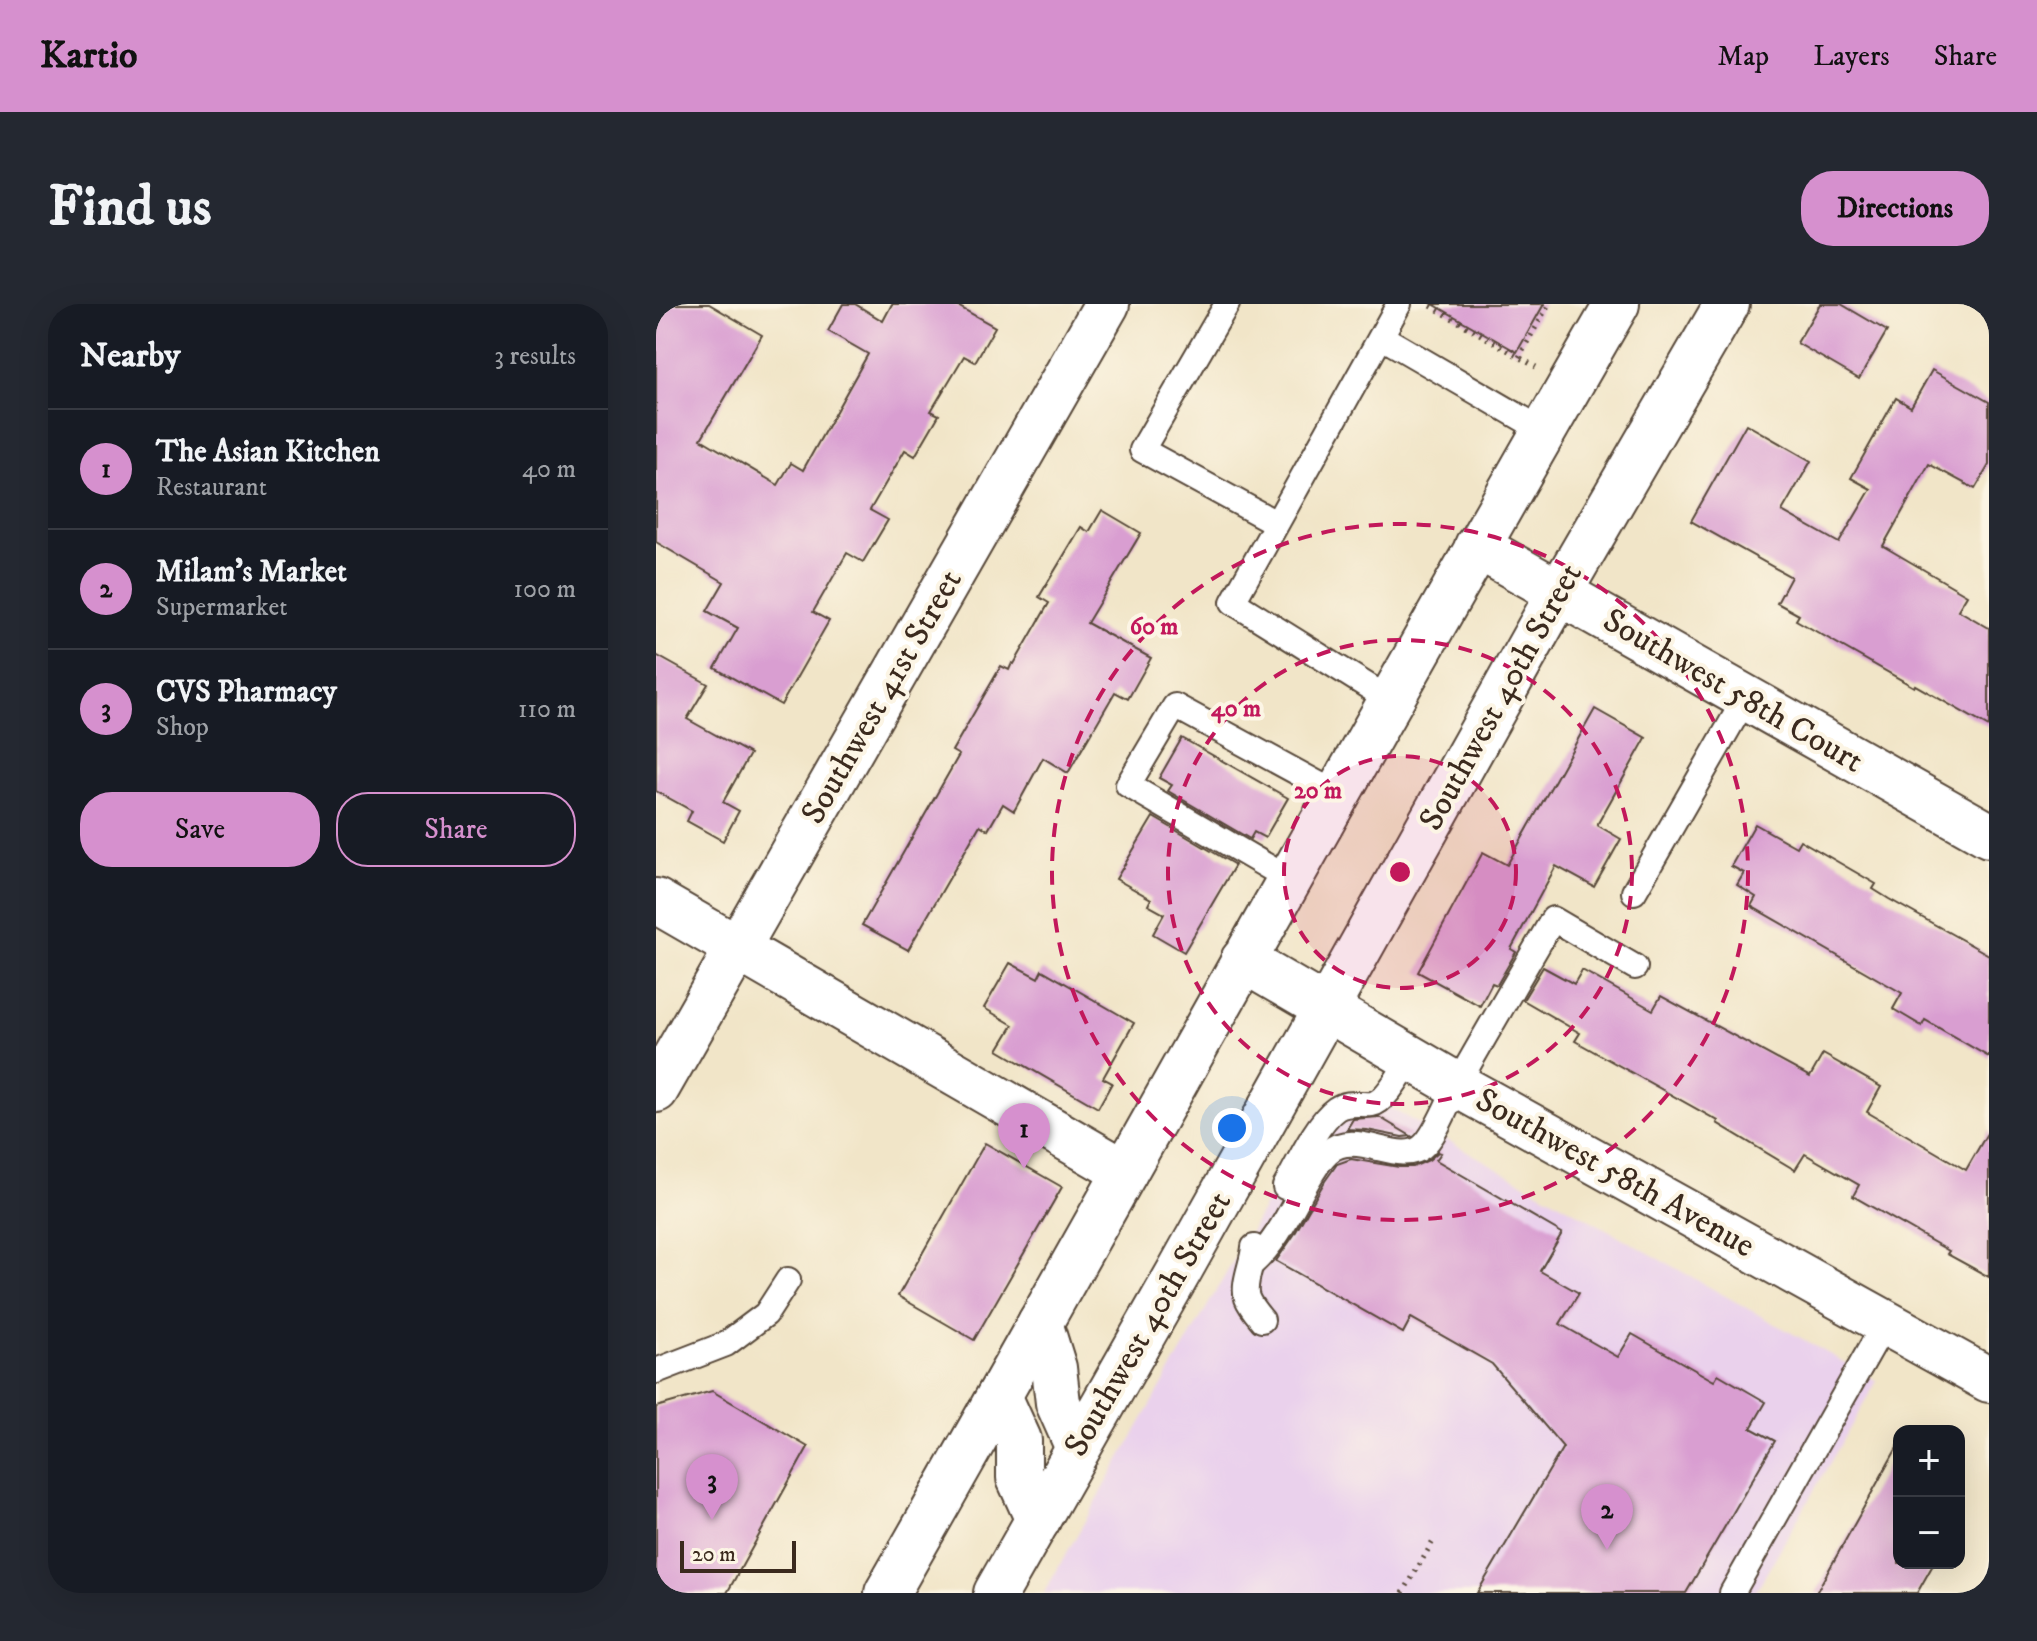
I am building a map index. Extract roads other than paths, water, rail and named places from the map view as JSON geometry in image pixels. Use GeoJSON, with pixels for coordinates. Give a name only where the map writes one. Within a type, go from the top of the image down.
{"type":"FeatureCollection","features":[{"type":"Feature","properties":{"kind":"main road","name":"Southwest 41st Street"},"geometry":{"type":"LineString","coordinates":[[656,1090],[1107,304]]}},
{"type":"Feature","properties":{"kind":"main road"},"geometry":{"type":"LineString","coordinates":[[887,1593],[1477,546],[1617,304]]}},
{"type":"Feature","properties":{"kind":"main road","name":"Southwest 40th Street"},"geometry":{"type":"LineString","coordinates":[[996,1593],[1559,593],[1727,304]]}},
{"type":"Feature","properties":{"kind":"main road","name":"Southwest 58th Court"},"geometry":{"type":"LineString","coordinates":[[1477,546],[1989,835]]}},
{"type":"Feature","properties":{"kind":"main road"},"geometry":{"type":"LineString","coordinates":[[656,901],[1125,1172]]}},
{"type":"Feature","properties":{"kind":"main road","name":"Southwest 58th Avenue"},"geometry":{"type":"LineString","coordinates":[[1243,960],[1457,1085],[1989,1380]]}},
{"type":"Feature","properties":{"kind":"main road"},"geometry":{"type":"LineString","coordinates":[[1040,1323],[1054,1368],[1058,1403],[1078,1448]]}},
{"type":"Feature","properties":{"kind":"main road"},"geometry":{"type":"LineString","coordinates":[[999,1396],[1019,1440],[1019,1478],[1038,1520]]}},
{"type":"Feature","properties":{"kind":"lane"},"geometry":{"type":"LineString","coordinates":[[1227,304],[1142,450],[1276,523]]}},
{"type":"Feature","properties":{"kind":"lane"},"geometry":{"type":"LineString","coordinates":[[1390,700],[1233,602],[1399,304]]}},
{"type":"Feature","properties":{"kind":"lane"},"geometry":{"type":"LineString","coordinates":[[1382,337],[1544,431]]}},
{"type":"Feature","properties":{"kind":"lane"},"geometry":{"type":"LineString","coordinates":[[1634,892],[1745,699]]}},
{"type":"Feature","properties":{"kind":"lane"},"geometry":{"type":"LineString","coordinates":[[1289,879],[1128,785],[1175,706],[1337,794]]}},
{"type":"Feature","properties":{"kind":"lane"},"geometry":{"type":"LineString","coordinates":[[1262,1320],[1247,1298],[1246,1278],[1253,1263],[1269,1248],[1315,1168],[1329,1151],[1344,1144],[1403,1152],[1420,1149],[1430,1137],[1553,919],[1635,967]]}},
{"type":"Feature","properties":{"kind":"lane"},"geometry":{"type":"LineString","coordinates":[[1253,1263],[1254,1240],[1320,1126],[1338,1107],[1376,1103],[1385,1097],[1411,1057]]}},
{"type":"Feature","properties":{"kind":"lane"},"geometry":{"type":"LineString","coordinates":[[656,1371],[726,1344],[766,1314],[788,1280]]}},
{"type":"Feature","properties":{"kind":"lane"},"geometry":{"type":"LineString","coordinates":[[1732,1593],[1885,1323]]}},
{"type":"Feature","properties":{"kind":"place","name":"The Asian Kitchen"},"geometry":{"type":"Point","coordinates":[1024,1169]}},
{"type":"Feature","properties":{"kind":"place","name":"CVS Pharmacy"},"geometry":{"type":"Point","coordinates":[712,1520]}},
{"type":"Feature","properties":{"kind":"place","name":"Milam's Market"},"geometry":{"type":"Point","coordinates":[1607,1550]}}]}
